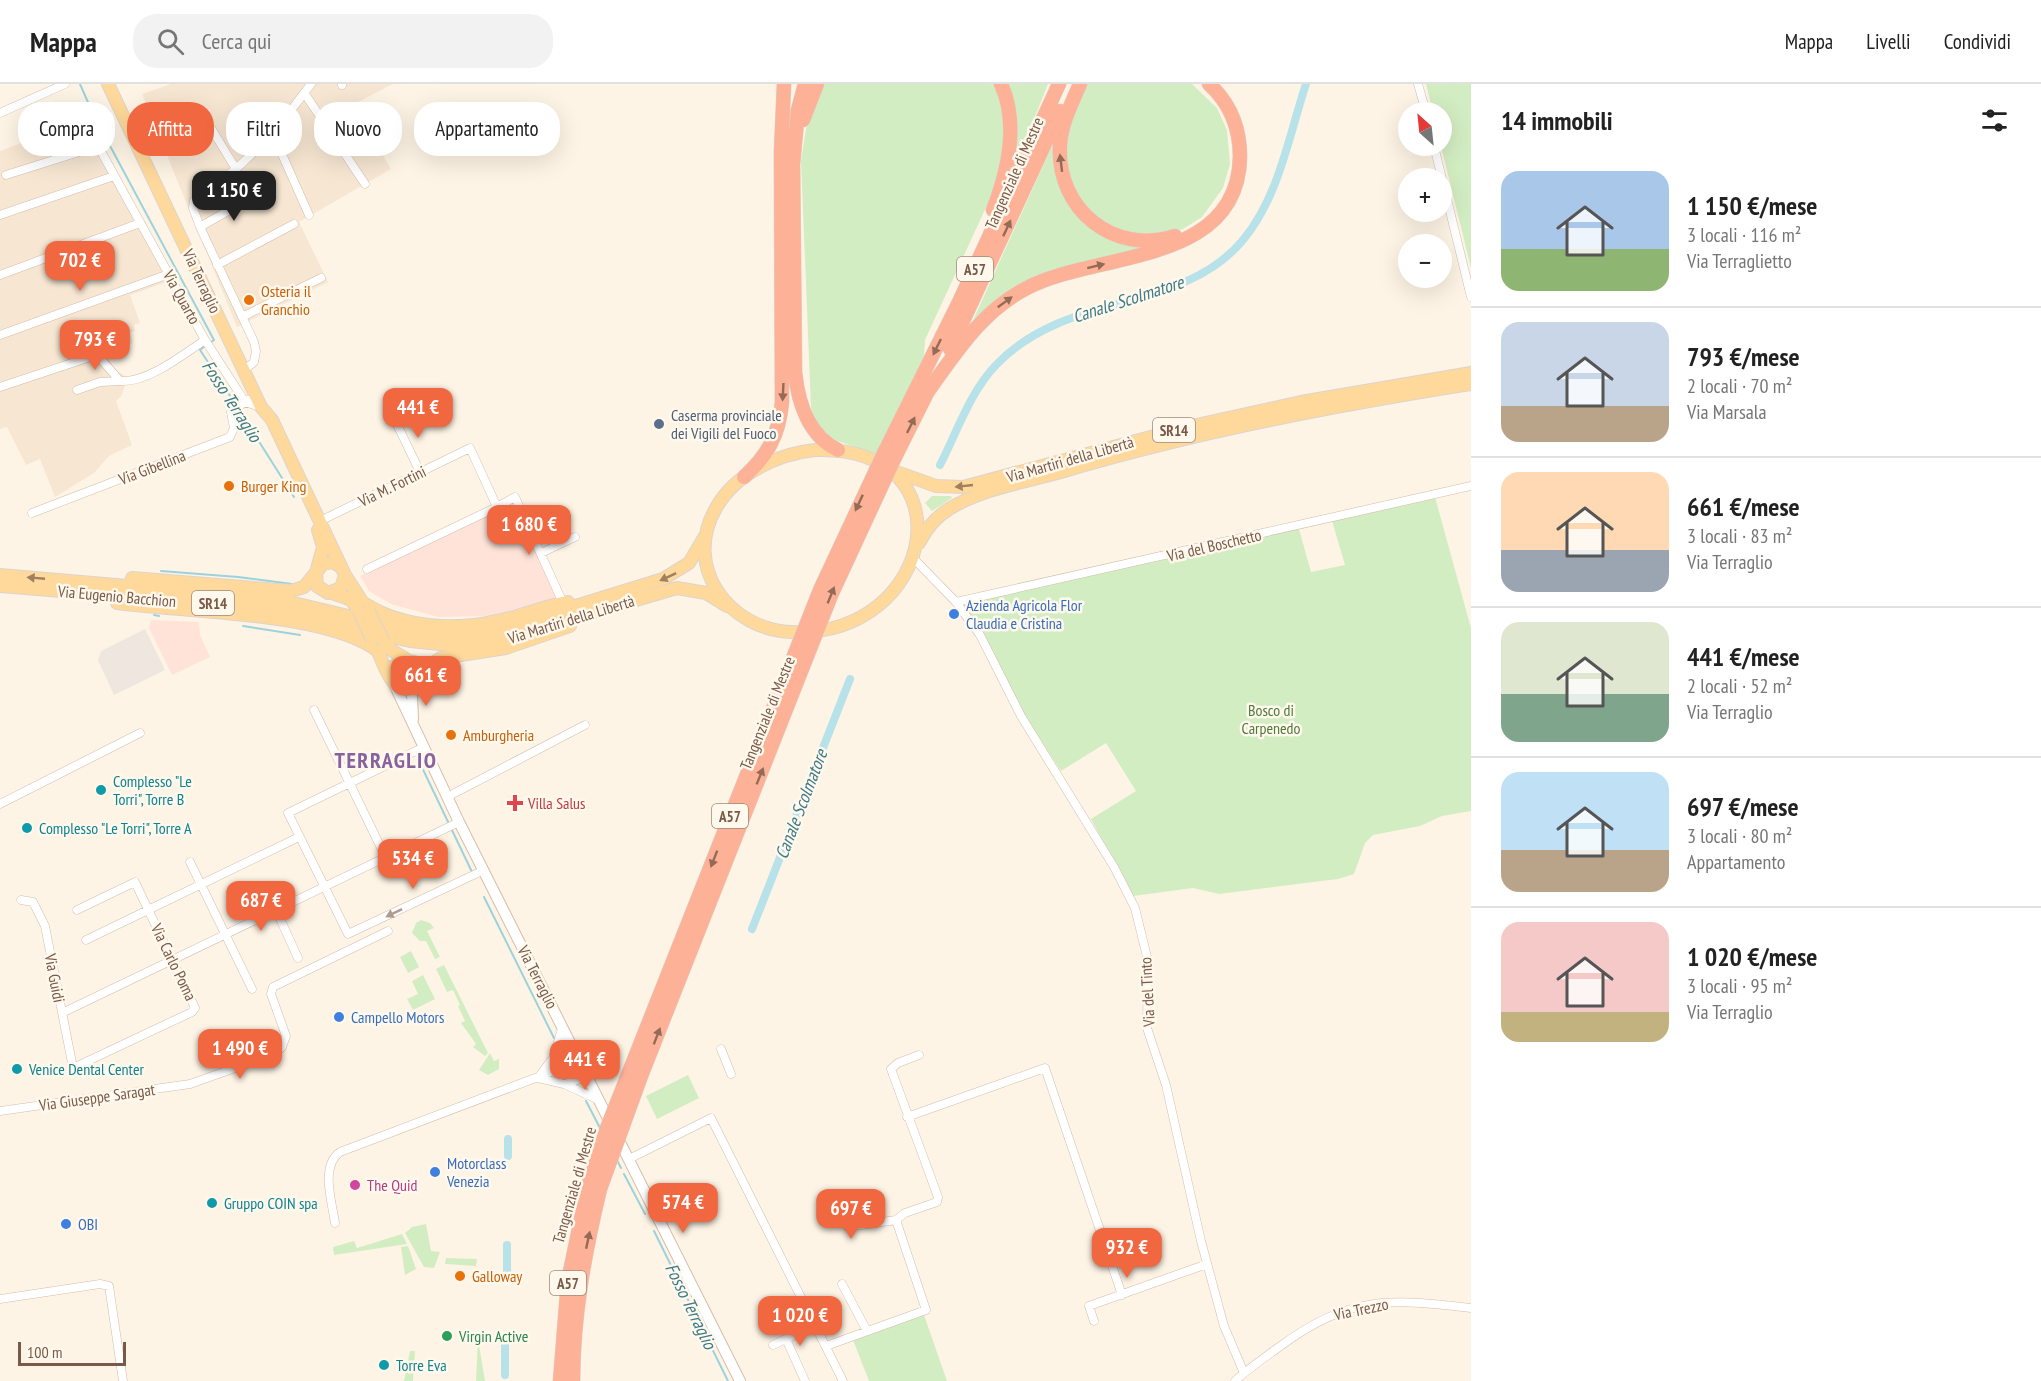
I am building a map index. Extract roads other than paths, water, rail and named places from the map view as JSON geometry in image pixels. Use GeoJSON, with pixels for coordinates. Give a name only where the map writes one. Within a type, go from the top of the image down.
{"type":"FeatureCollection","features":[{"type":"Feature","properties":{"kind":"highway"},"geometry":{"type":"LineString","coordinates":[[744,477],[771,448],[781,414],[784,379],[781,124],[784,84]]}},
{"type":"Feature","properties":{"kind":"highway"},"geometry":{"type":"LineString","coordinates":[[782,187],[785,140],[796,84]]}},
{"type":"Feature","properties":{"kind":"highway"},"geometry":{"type":"LineString","coordinates":[[805,84],[797,116],[793,172],[796,384],[812,428],[823,440],[838,450]]}},
{"type":"Feature","properties":{"kind":"highway"},"geometry":{"type":"LineString","coordinates":[[793,172],[802,124],[817,84]]}},
{"type":"Feature","properties":{"kind":"highway","name":"A57"},"geometry":{"type":"LineString","coordinates":[[950,322],[957,291],[994,209],[1004,177],[1011,127],[1007,100],[1001,84]]}},
{"type":"Feature","properties":{"kind":"highway","name":"Tangenziale di Mestre"},"geometry":{"type":"LineString","coordinates":[[560,1381],[568,1342],[572,1254],[594,1187],[607,1128],[820,590],[890,454],[1059,84]]}},
{"type":"Feature","properties":{"kind":"highway","name":"Tangenziale di Mestre"},"geometry":{"type":"LineString","coordinates":[[890,454],[926,394],[979,289],[1072,84]]}},
{"type":"Feature","properties":{"kind":"highway"},"geometry":{"type":"LineString","coordinates":[[1080,84],[1061,133],[1060,156],[1065,183],[1076,206],[1094,224],[1115,236],[1139,242],[1164,240],[1187,230],[1212,211],[1227,185],[1232,154],[1227,126],[1215,102],[1197,84]]}},
{"type":"Feature","properties":{"kind":"highway","name":"A57"},"geometry":{"type":"LineString","coordinates":[[926,394],[972,330],[1014,295],[1056,276],[1149,253],[1175,244],[1202,230],[1220,213],[1236,182],[1240,146],[1228,106],[1209,84]]}},
{"type":"Feature","properties":{"kind":"highway","name":"A57"},"geometry":{"type":"LineString","coordinates":[[552,1381],[568,1342]]}},
{"type":"Feature","properties":{"kind":"highway","name":"A57"},"geometry":{"type":"LineString","coordinates":[[568,1342],[579,1381]]}},
{"type":"Feature","properties":{"kind":"highway","name":"Tangenziale di Mestre"},"geometry":{"type":"LineString","coordinates":[[568,1342],[573,1381]]}},
{"type":"Feature","properties":{"kind":"main road","name":"Via Terraglio"},"geometry":{"type":"LineString","coordinates":[[110,87],[244,370],[250,405],[267,423],[322,541],[322,553],[317,571]]}},
{"type":"Feature","properties":{"kind":"main road","name":"Via Martiri della Libertà"},"geometry":{"type":"LineString","coordinates":[[884,466],[923,483],[963,487],[1130,441],[1244,414],[1365,390],[1471,373]]}},
{"type":"Feature","properties":{"kind":"main road","name":"Via Martiri della Libertà"},"geometry":{"type":"LineString","coordinates":[[914,555],[927,529],[941,514],[966,500],[1132,452],[1236,427],[1366,401],[1471,384]]}},
{"type":"Feature","properties":{"kind":"main road","name":"Via Terraglio"},"geometry":{"type":"LineString","coordinates":[[250,405],[272,420],[371,627],[414,725]]}},
{"type":"Feature","properties":{"kind":"main road","name":"SR14"},"geometry":{"type":"LineString","coordinates":[[815,450],[838,450],[861,455],[884,466],[904,487],[915,506],[918,528],[914,555],[906,576],[892,595],[867,614],[836,627],[801,632],[776,630],[750,622],[727,606],[715,590],[707,570],[705,536],[720,501],[744,477],[790,454],[815,450]]}},
{"type":"Feature","properties":{"kind":"main road"},"geometry":{"type":"LineString","coordinates":[[320,520],[334,536],[360,585],[372,600],[388,609],[442,625]]}},
{"type":"Feature","properties":{"kind":"main road","name":"Via Martiri della Libertà"},"geometry":{"type":"LineString","coordinates":[[371,627],[385,625],[433,634],[472,634],[501,629],[568,605],[614,595],[663,579],[683,569],[697,552],[705,536]]}},
{"type":"Feature","properties":{"kind":"main road"},"geometry":{"type":"LineString","coordinates":[[70,586],[156,579],[291,591],[304,587],[317,571],[331,562],[344,571],[343,587],[332,593],[324,591],[317,586],[317,571]]}},
{"type":"Feature","properties":{"kind":"main road","name":"Via Eugenio Bacchion"},"geometry":{"type":"LineString","coordinates":[[0,575],[70,586],[256,607],[354,628],[371,627]]}},
{"type":"Feature","properties":{"kind":"main road","name":"Via Eugenio Bacchion"},"geometry":{"type":"LineString","coordinates":[[0,586],[70,586],[256,597],[371,627]]}},
{"type":"Feature","properties":{"kind":"main road"},"geometry":{"type":"LineString","coordinates":[[70,586],[111,602],[150,608],[283,620],[362,640],[371,627]]}},
{"type":"Feature","properties":{"kind":"main road","name":"Via Martiri della Libertà"},"geometry":{"type":"LineString","coordinates":[[371,627],[433,644],[484,643],[668,590],[687,588],[706,593],[727,606]]}},
{"type":"Feature","properties":{"kind":"main road","name":"Via Terraglio"},"geometry":{"type":"LineString","coordinates":[[332,593],[351,600],[391,650],[406,660]]}},
{"type":"Feature","properties":{"kind":"main road","name":"SR14"},"geometry":{"type":"LineString","coordinates":[[419,681],[428,667],[441,658],[483,653],[546,636],[607,614],[632,601]]}},
{"type":"Feature","properties":{"kind":"main road","name":"SR14"},"geometry":{"type":"LineString","coordinates":[[371,627],[400,619],[442,625],[498,621],[568,605]]}},
{"type":"Feature","properties":{"kind":"main road"},"geometry":{"type":"LineString","coordinates":[[406,660],[418,666],[419,681],[406,690],[393,681],[394,666],[406,660]]}},
{"type":"Feature","properties":{"kind":"main road","name":"Via Terraglio"},"geometry":{"type":"LineString","coordinates":[[419,681],[412,694],[414,725],[419,750],[447,797],[454,824],[484,870],[740,1381]]}},
{"type":"Feature","properties":{"kind":"street"},"geometry":{"type":"LineString","coordinates":[[0,114],[65,84]]}},
{"type":"Feature","properties":{"kind":"street"},"geometry":{"type":"LineString","coordinates":[[299,102],[311,84]]}},
{"type":"Feature","properties":{"kind":"street"},"geometry":{"type":"LineString","coordinates":[[1418,84],[1423,102]]}},
{"type":"Feature","properties":{"kind":"street"},"geometry":{"type":"LineString","coordinates":[[305,94],[365,184]]}},
{"type":"Feature","properties":{"kind":"street"},"geometry":{"type":"LineString","coordinates":[[214,133],[236,169]]}},
{"type":"Feature","properties":{"kind":"street"},"geometry":{"type":"LineString","coordinates":[[6,175],[62,156]]}},
{"type":"Feature","properties":{"kind":"street","name":"Via Quarto"},"geometry":{"type":"LineString","coordinates":[[103,156],[206,343],[250,405]]}},
{"type":"Feature","properties":{"kind":"street"},"geometry":{"type":"LineString","coordinates":[[244,370],[254,362],[256,351],[193,208],[194,201],[250,156]]}},
{"type":"Feature","properties":{"kind":"street"},"geometry":{"type":"LineString","coordinates":[[283,156],[309,214]]}},
{"type":"Feature","properties":{"kind":"street"},"geometry":{"type":"LineString","coordinates":[[1436,156],[1471,297]]}},
{"type":"Feature","properties":{"kind":"street"},"geometry":{"type":"LineString","coordinates":[[0,215],[114,176]]}},
{"type":"Feature","properties":{"kind":"street"},"geometry":{"type":"LineString","coordinates":[[200,227],[256,194]]}},
{"type":"Feature","properties":{"kind":"street"},"geometry":{"type":"LineString","coordinates":[[0,275],[140,224]]}},
{"type":"Feature","properties":{"kind":"street"},"geometry":{"type":"LineString","coordinates":[[217,265],[294,224]]}},
{"type":"Feature","properties":{"kind":"street"},"geometry":{"type":"LineString","coordinates":[[0,335],[169,273]]}},
{"type":"Feature","properties":{"kind":"street"},"geometry":{"type":"LineString","coordinates":[[242,317],[321,278]]}},
{"type":"Feature","properties":{"kind":"street"},"geometry":{"type":"LineString","coordinates":[[77,390],[100,382],[128,381],[149,373],[194,347],[206,343]]}},
{"type":"Feature","properties":{"kind":"street"},"geometry":{"type":"LineString","coordinates":[[0,387],[93,356],[100,358],[120,381]]}},
{"type":"Feature","properties":{"kind":"street","name":"Via Gibellina"},"geometry":{"type":"LineString","coordinates":[[32,513],[231,436],[234,428],[231,412],[250,405]]}},
{"type":"Feature","properties":{"kind":"street"},"geometry":{"type":"LineString","coordinates":[[393,416],[420,472]]}},
{"type":"Feature","properties":{"kind":"street","name":"Via M. Fortini"},"geometry":{"type":"LineString","coordinates":[[320,520],[470,448],[497,507]]}},
{"type":"Feature","properties":{"kind":"street","name":"Via del Boschetto"},"geometry":{"type":"LineString","coordinates":[[956,603],[1471,486]]}},
{"type":"Feature","properties":{"kind":"street"},"geometry":{"type":"LineString","coordinates":[[367,569],[515,497],[568,605]]}},
{"type":"Feature","properties":{"kind":"street"},"geometry":{"type":"LineString","coordinates":[[541,553],[575,537]]}},
{"type":"Feature","properties":{"kind":"street","name":"Via del Tinto"},"geometry":{"type":"LineString","coordinates":[[914,555],[956,603],[980,635],[1021,716],[1114,867],[1135,908],[1148,961],[1147,1028],[1166,1085],[1207,1264],[1240,1378]]}},
{"type":"Feature","properties":{"kind":"street"},"geometry":{"type":"LineString","coordinates":[[314,710],[386,858]]}},
{"type":"Feature","properties":{"kind":"street"},"geometry":{"type":"LineString","coordinates":[[447,797],[585,725]]}},
{"type":"Feature","properties":{"kind":"street"},"geometry":{"type":"LineString","coordinates":[[0,804],[140,733]]}},
{"type":"Feature","properties":{"kind":"street"},"geometry":{"type":"LineString","coordinates":[[419,750],[288,813],[346,933],[352,933],[484,870]]}},
{"type":"Feature","properties":{"kind":"street"},"geometry":{"type":"LineString","coordinates":[[62,1013],[454,824]]}},
{"type":"Feature","properties":{"kind":"street"},"geometry":{"type":"LineString","coordinates":[[86,940],[299,837]]}},
{"type":"Feature","properties":{"kind":"street"},"geometry":{"type":"LineString","coordinates":[[190,862],[252,989]]}},
{"type":"Feature","properties":{"kind":"street","name":"Via Carlo Poma"},"geometry":{"type":"LineString","coordinates":[[73,1068],[192,1012],[195,1002],[135,882],[77,910]]}},
{"type":"Feature","properties":{"kind":"street","name":"Via Guidi"},"geometry":{"type":"LineString","coordinates":[[21,900],[33,902],[45,926],[73,1068]]}},
{"type":"Feature","properties":{"kind":"street"},"geometry":{"type":"LineString","coordinates":[[276,910],[298,957]]}},
{"type":"Feature","properties":{"kind":"street","name":"Via Giuseppe Saragat"},"geometry":{"type":"LineString","coordinates":[[0,1111],[190,1084],[274,1054],[284,1044],[286,1034],[271,994],[272,988],[388,931]]}},
{"type":"Feature","properties":{"kind":"street"},"geometry":{"type":"LineString","coordinates":[[538,1078],[553,1058],[563,1026]]}},
{"type":"Feature","properties":{"kind":"street"},"geometry":{"type":"LineString","coordinates":[[721,1049],[731,1074]]}},
{"type":"Feature","properties":{"kind":"street"},"geometry":{"type":"LineString","coordinates":[[839,1202],[848,1227],[896,1220],[905,1213],[938,1200],[891,1069],[898,1063],[919,1055]]}},
{"type":"Feature","properties":{"kind":"street"},"geometry":{"type":"LineString","coordinates":[[335,1223],[329,1173],[332,1160],[340,1152],[567,1066],[584,1068],[578,1080],[564,1084]]}},
{"type":"Feature","properties":{"kind":"street"},"geometry":{"type":"LineString","coordinates":[[908,1117],[1045,1068],[1122,1295]]}},
{"type":"Feature","properties":{"kind":"street"},"geometry":{"type":"LineString","coordinates":[[538,1078],[564,1084],[600,1101]]}},
{"type":"Feature","properties":{"kind":"street"},"geometry":{"type":"LineString","coordinates":[[629,1158],[711,1118],[843,1381]]}},
{"type":"Feature","properties":{"kind":"street"},"geometry":{"type":"LineString","coordinates":[[826,1346],[926,1310],[896,1220]]}},
{"type":"Feature","properties":{"kind":"street"},"geometry":{"type":"LineString","coordinates":[[1094,1321],[1089,1306],[1207,1264]]}},
{"type":"Feature","properties":{"kind":"street"},"geometry":{"type":"LineString","coordinates":[[0,1298],[100,1284],[109,1286],[123,1381]]}},
{"type":"Feature","properties":{"kind":"street"},"geometry":{"type":"LineString","coordinates":[[842,1284],[867,1331]]}},
{"type":"Feature","properties":{"kind":"street","name":"Via Trezzo"},"geometry":{"type":"LineString","coordinates":[[1240,1378],[1304,1329],[1330,1315],[1356,1307],[1410,1301],[1471,1308]]}},
{"type":"Feature","properties":{"kind":"street"},"geometry":{"type":"LineString","coordinates":[[772,1345],[816,1325]]}},
{"type":"Feature","properties":{"kind":"street"},"geometry":{"type":"LineString","coordinates":[[786,1340],[805,1381]]}},
{"type":"Feature","properties":{"kind":"waterway","name":"Fosso Terraglio"},"geometry":{"type":"LineString","coordinates":[[80,84],[94,116],[214,340],[210,343]]}},
{"type":"Feature","properties":{"kind":"waterway","name":"Canale Scolmatore"},"geometry":{"type":"LineString","coordinates":[[940,465],[979,387],[996,365],[1024,341],[1056,324],[1189,280],[1218,264],[1243,240],[1266,205],[1282,165],[1306,84]]}},
{"type":"Feature","properties":{"kind":"waterway","name":"Fosso Terraglio"},"geometry":{"type":"LineString","coordinates":[[205,346],[200,350],[236,405]]}},
{"type":"Feature","properties":{"kind":"waterway","name":"Fosso Terraglio"},"geometry":{"type":"LineString","coordinates":[[239,410],[294,497]]}},
{"type":"Feature","properties":{"kind":"waterway","name":"Fosso Terraglio"},"geometry":{"type":"LineString","coordinates":[[161,571],[292,584]]}},
{"type":"Feature","properties":{"kind":"waterway","name":"Fosso Terraglio"},"geometry":{"type":"LineString","coordinates":[[154,615],[159,616]]}},
{"type":"Feature","properties":{"kind":"waterway","name":"Fosso Terraglio"},"geometry":{"type":"LineString","coordinates":[[243,626],[300,635]]}},
{"type":"Feature","properties":{"kind":"waterway","name":"Canale Scolmatore"},"geometry":{"type":"LineString","coordinates":[[752,929],[850,679]]}},
{"type":"Feature","properties":{"kind":"waterway","name":"Fosso Terraglio"},"geometry":{"type":"LineString","coordinates":[[417,757],[472,872]]}},
{"type":"Feature","properties":{"kind":"waterway","name":"Fosso Terraglio"},"geometry":{"type":"LineString","coordinates":[[484,897],[554,1038]]}},
{"type":"Feature","properties":{"kind":"waterway","name":"Fosso Terraglio"},"geometry":{"type":"LineString","coordinates":[[586,1101],[600,1128]]}},
{"type":"Feature","properties":{"kind":"waterway","name":"Canale Scolmatore"},"geometry":{"type":"LineString","coordinates":[[508,1139],[508,1156]]}},
{"type":"Feature","properties":{"kind":"waterway","name":"Fosso Terraglio"},"geometry":{"type":"LineString","coordinates":[[617,1160],[621,1168]]}},
{"type":"Feature","properties":{"kind":"waterway","name":"Fosso Terraglio"},"geometry":{"type":"LineString","coordinates":[[624,1174],[645,1214]]}},
{"type":"Feature","properties":{"kind":"waterway","name":"Fosso Terraglio"},"geometry":{"type":"LineString","coordinates":[[654,1231],[728,1381]]}},
{"type":"Feature","properties":{"kind":"waterway","name":"Canale Scolmatore"},"geometry":{"type":"LineString","coordinates":[[507,1245],[507,1272]]}},
{"type":"Feature","properties":{"kind":"waterway","name":"Canale Scolmatore"},"geometry":{"type":"LineString","coordinates":[[505,1345],[505,1375]]}},
{"type":"Feature","properties":{"kind":"place","name":"Osteria il Granchio"},"geometry":{"type":"Point","coordinates":[249,300]}},
{"type":"Feature","properties":{"kind":"place","name":"Caserma provinciale dei Vigili del Fuoco"},"geometry":{"type":"Point","coordinates":[659,424]}},
{"type":"Feature","properties":{"kind":"place","name":"Burger King"},"geometry":{"type":"Point","coordinates":[229,486]}},
{"type":"Feature","properties":{"kind":"place","name":"Azienda Agricola Flor Claudia e Cristina"},"geometry":{"type":"Point","coordinates":[954,614]}},
{"type":"Feature","properties":{"kind":"place","name":"Amburgheria"},"geometry":{"type":"Point","coordinates":[451,735]}},
{"type":"Feature","properties":{"kind":"place","name":"Complesso \"Le Torri\", Torre B"},"geometry":{"type":"Point","coordinates":[101,790]}},
{"type":"Feature","properties":{"kind":"place","name":"Villa Salus"},"geometry":{"type":"Point","coordinates":[515,803]}},
{"type":"Feature","properties":{"kind":"place","name":"Complesso \"Le Torri\", Torre A"},"geometry":{"type":"Point","coordinates":[27,828]}},
{"type":"Feature","properties":{"kind":"place","name":"Campello Motors"},"geometry":{"type":"Point","coordinates":[339,1017]}},
{"type":"Feature","properties":{"kind":"place","name":"Venice Dental Center"},"geometry":{"type":"Point","coordinates":[17,1069]}},
{"type":"Feature","properties":{"kind":"place","name":"Motorclass Venezia"},"geometry":{"type":"Point","coordinates":[435,1172]}},
{"type":"Feature","properties":{"kind":"place","name":"The Quid"},"geometry":{"type":"Point","coordinates":[355,1185]}},
{"type":"Feature","properties":{"kind":"place","name":"Gruppo COIN spa"},"geometry":{"type":"Point","coordinates":[212,1203]}},
{"type":"Feature","properties":{"kind":"place","name":"OBI"},"geometry":{"type":"Point","coordinates":[66,1224]}},
{"type":"Feature","properties":{"kind":"place","name":"Galloway"},"geometry":{"type":"Point","coordinates":[460,1276]}},
{"type":"Feature","properties":{"kind":"place","name":"Virgin Active"},"geometry":{"type":"Point","coordinates":[447,1336]}},
{"type":"Feature","properties":{"kind":"place","name":"Torre Eva"},"geometry":{"type":"Point","coordinates":[384,1365]}},
{"type":"Feature","properties":{"kind":"district","name":"TERRAGLIO"},"geometry":{"type":"Point","coordinates":[386,760]}},
{"type":"Feature","properties":{"kind":"park label","name":"Bosco di Carpenedo"},"geometry":{"type":"Point","coordinates":[1271,719]}}]}
